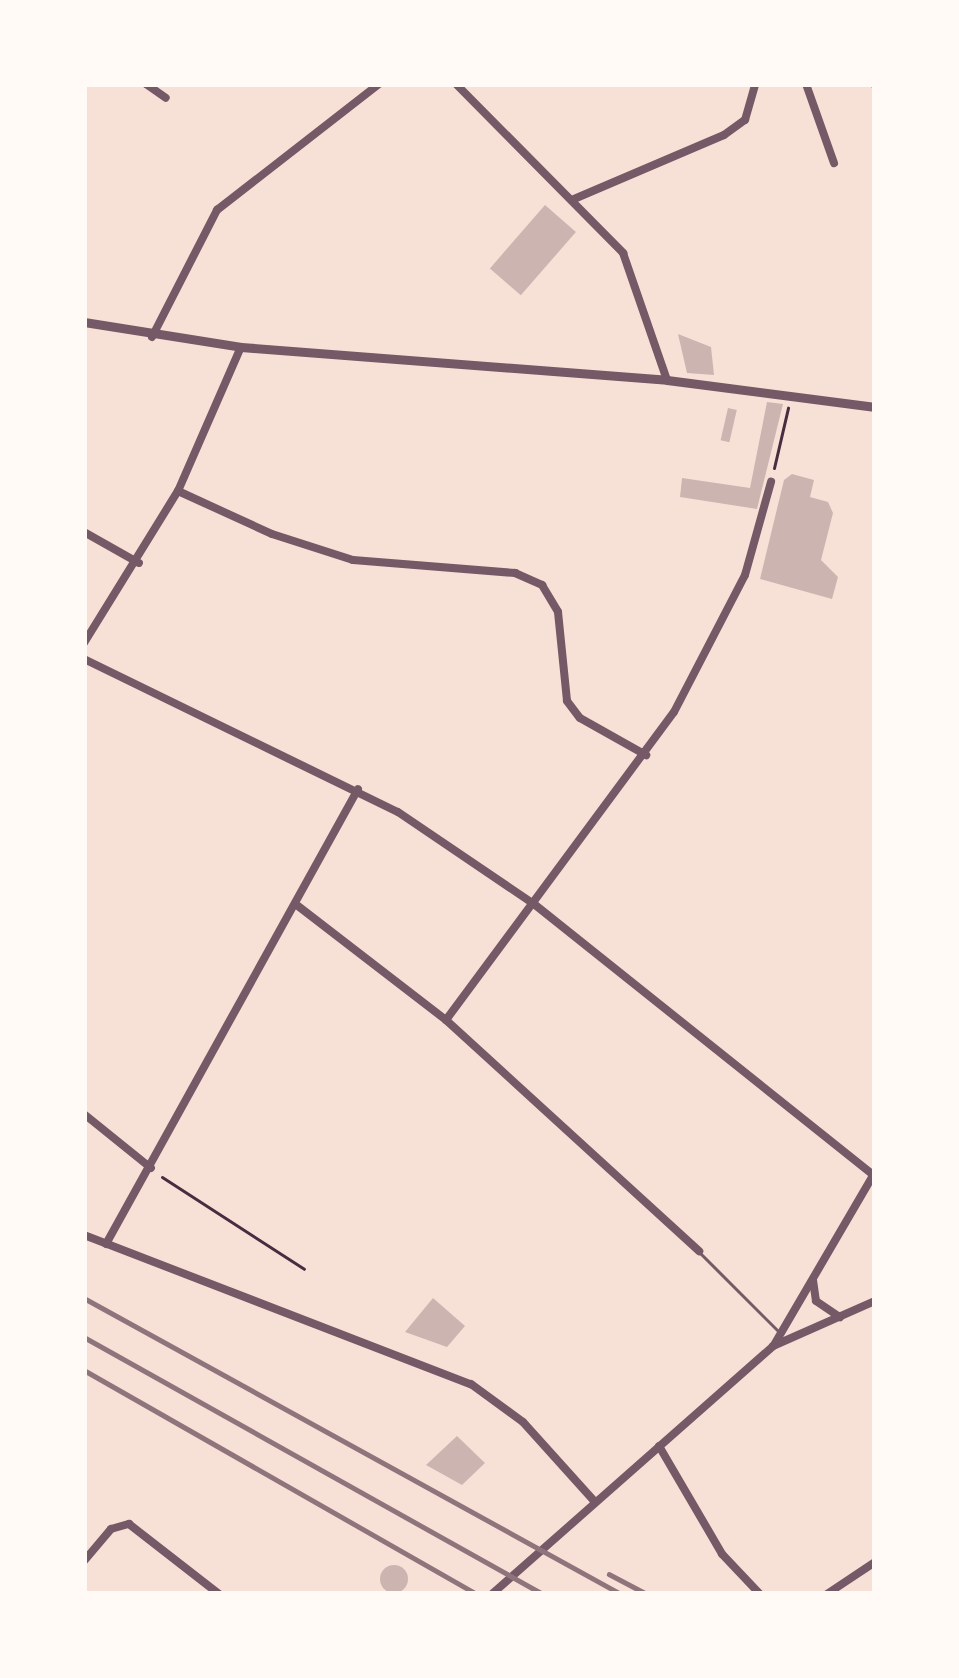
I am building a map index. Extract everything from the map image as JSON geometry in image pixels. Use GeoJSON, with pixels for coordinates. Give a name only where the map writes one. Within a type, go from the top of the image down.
{"type":"FeatureCollection","features":[{"type":"Feature","properties":{"kind":"street"},"geometry":{"type":"LineString","coordinates":[[146,84],[166,98]]}},
{"type":"Feature","properties":{"kind":"street"},"geometry":{"type":"LineString","coordinates":[[152,338],[217,209],[379,84]]}},
{"type":"Feature","properties":{"kind":"street"},"geometry":{"type":"LineString","coordinates":[[456,84],[574,199],[632,267],[667,380]]}},
{"type":"Feature","properties":{"kind":"street"},"geometry":{"type":"LineString","coordinates":[[574,199],[724,135],[745,120],[755,84]]}},
{"type":"Feature","properties":{"kind":"street"},"geometry":{"type":"LineString","coordinates":[[806,84],[834,164]]}},
{"type":"Feature","properties":{"kind":"street"},"geometry":{"type":"LineString","coordinates":[[84,322],[152,338],[667,380],[875,406]]}},
{"type":"Feature","properties":{"kind":"street"},"geometry":{"type":"LineString","coordinates":[[84,643],[139,563],[178,491],[241,347]]}},
{"type":"Feature","properties":{"kind":"street"},"geometry":{"type":"LineString","coordinates":[[446,1020],[646,755],[745,575],[771,482]]}},
{"type":"Feature","properties":{"kind":"street"},"geometry":{"type":"LineString","coordinates":[[178,491],[272,535],[353,560],[515,573],[542,585],[558,612],[567,701],[580,718],[646,755]]}},
{"type":"Feature","properties":{"kind":"street"},"geometry":{"type":"LineString","coordinates":[[84,532],[139,563]]}},
{"type":"Feature","properties":{"kind":"street"},"geometry":{"type":"LineString","coordinates":[[84,659],[358,789],[535,904],[874,1174],[773,1346],[493,1594]]}},
{"type":"Feature","properties":{"kind":"street"},"geometry":{"type":"LineString","coordinates":[[106,1244],[298,906],[358,789]]}},
{"type":"Feature","properties":{"kind":"street"},"geometry":{"type":"LineString","coordinates":[[298,906],[446,1020],[699,1251]]}},
{"type":"Feature","properties":{"kind":"street"},"geometry":{"type":"LineString","coordinates":[[84,1114],[151,1168]]}},
{"type":"Feature","properties":{"kind":"street"},"geometry":{"type":"LineString","coordinates":[[84,1235],[472,1384],[523,1422],[595,1502]]}},
{"type":"Feature","properties":{"kind":"street"},"geometry":{"type":"LineString","coordinates":[[813,1278],[816,1301],[840,1317]]}},
{"type":"Feature","properties":{"kind":"street"},"geometry":{"type":"LineString","coordinates":[[773,1346],[875,1301]]}},
{"type":"Feature","properties":{"kind":"street"},"geometry":{"type":"LineString","coordinates":[[659,1446],[722,1554],[760,1594]]}},
{"type":"Feature","properties":{"kind":"street"},"geometry":{"type":"LineString","coordinates":[[84,1561],[111,1529],[128,1524],[220,1594]]}},
{"type":"Feature","properties":{"kind":"street"},"geometry":{"type":"LineString","coordinates":[[827,1594],[875,1562]]}},
{"type":"Feature","properties":{"kind":"lane"},"geometry":{"type":"LineString","coordinates":[[699,1251],[781,1334]]}},
{"type":"Feature","properties":{"kind":"path"},"geometry":{"type":"LineString","coordinates":[[771,482],[791,395]]}},
{"type":"Feature","properties":{"kind":"path"},"geometry":{"type":"LineString","coordinates":[[151,1168],[304,1269]]}},
{"type":"Feature","properties":{"kind":"building"},"geometry":{"type":"Polygon","coordinates":[[[545,205],[576,232],[521,295],[490,268],[545,205]]]}},
{"type":"Feature","properties":{"kind":"building"},"geometry":{"type":"Polygon","coordinates":[[[678,334],[711,347],[714,375],[687,373],[678,334]]]}},
{"type":"Feature","properties":{"kind":"building"},"geometry":{"type":"Polygon","coordinates":[[[767,402],[783,404],[757,509],[680,497],[682,478],[750,488],[767,402]]]}},
{"type":"Feature","properties":{"kind":"building"},"geometry":{"type":"Polygon","coordinates":[[[728,408],[737,410],[729,442],[721,440],[728,408]]]}},
{"type":"Feature","properties":{"kind":"building"},"geometry":{"type":"Polygon","coordinates":[[[792,474],[814,480],[810,497],[828,502],[833,513],[821,560],[838,577],[832,599],[760,579],[784,480],[792,474]]]}},
{"type":"Feature","properties":{"kind":"building"},"geometry":{"type":"Polygon","coordinates":[[[433,1298],[465,1326],[447,1347],[405,1332],[433,1298]]]}},
{"type":"Feature","properties":{"kind":"building"},"geometry":{"type":"Polygon","coordinates":[[[457,1436],[485,1463],[462,1485],[426,1465],[457,1436]]]}},
{"type":"Feature","properties":{"kind":"building"},"geometry":{"type":"Polygon","coordinates":[[[394,1565],[404,1569],[408,1579],[404,1589],[394,1593],[384,1589],[380,1579],[384,1569],[394,1565]]]}},
{"type":"Feature","properties":{"kind":"railway"},"geometry":{"type":"LineString","coordinates":[[84,1298],[621,1594]]}},
{"type":"Feature","properties":{"kind":"railway"},"geometry":{"type":"LineString","coordinates":[[84,1337],[543,1594]]}},
{"type":"Feature","properties":{"kind":"railway"},"geometry":{"type":"LineString","coordinates":[[84,1370],[477,1594]]}},
{"type":"Feature","properties":{"kind":"railway"},"geometry":{"type":"LineString","coordinates":[[609,1574],[647,1594]]}}]}
